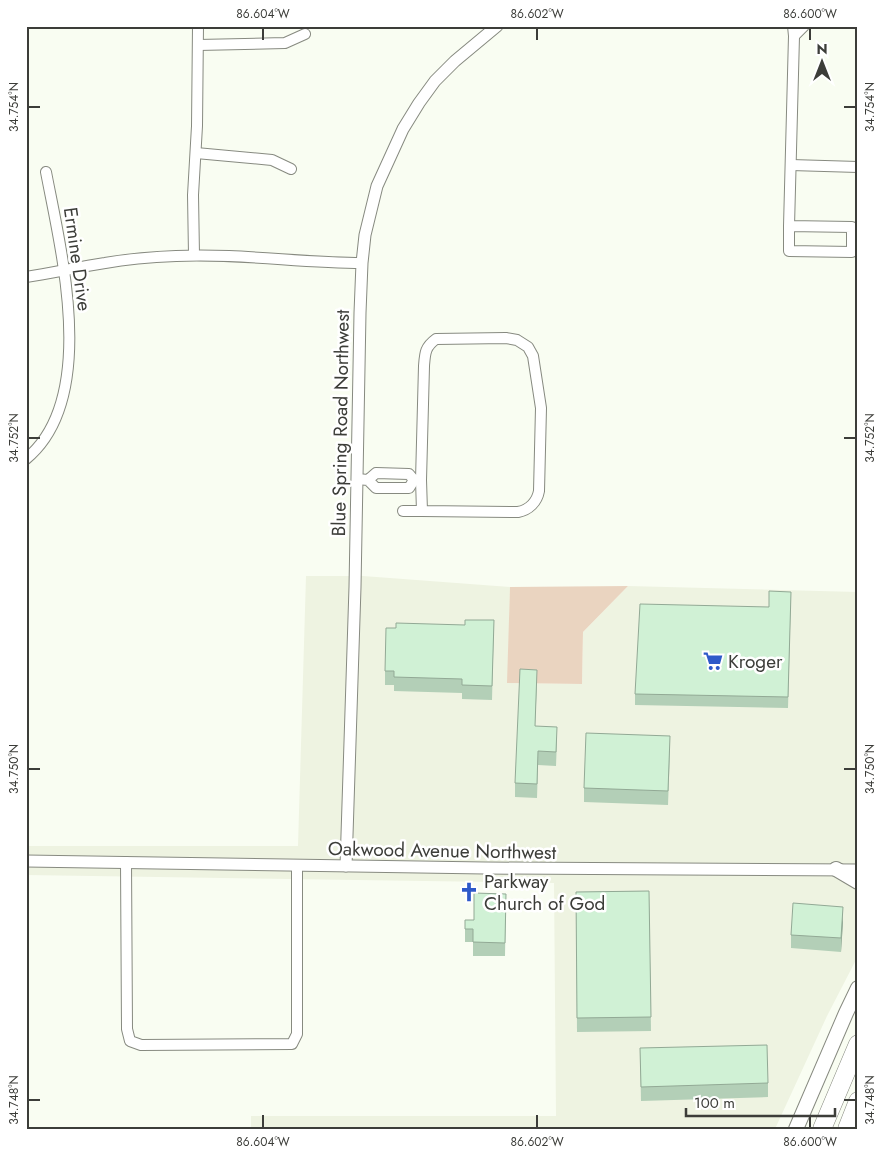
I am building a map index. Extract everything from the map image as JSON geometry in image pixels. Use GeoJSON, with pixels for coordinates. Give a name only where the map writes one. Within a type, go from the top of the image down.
{"type":"FeatureCollection","features":[{"type":"Feature","properties":{"kind":"highway"},"geometry":{"type":"LineString","coordinates":[[822,1129],[858,1044]]}},
{"type":"Feature","properties":{"kind":"highway"},"geometry":{"type":"LineString","coordinates":[[847,1129],[858,1101]]}},
{"type":"Feature","properties":{"kind":"main road"},"geometry":{"type":"LineString","coordinates":[[836,869],[858,882]]}},
{"type":"Feature","properties":{"kind":"main road"},"geometry":{"type":"LineString","coordinates":[[796,1129],[858,988]]}},
{"type":"Feature","properties":{"kind":"street"},"geometry":{"type":"LineString","coordinates":[[194,255],[193,195],[197,126],[198,26]]}},
{"type":"Feature","properties":{"kind":"street","name":"Blue Spring Road Northwest"},"geometry":{"type":"LineString","coordinates":[[346,866],[363,479],[360,313],[365,236],[377,186],[403,129],[435,81],[455,61],[497,26]]}},
{"type":"Feature","properties":{"kind":"street"},"geometry":{"type":"LineString","coordinates":[[789,226],[852,226],[852,252],[789,251],[789,226],[790,165],[793,31],[804,26]]}},
{"type":"Feature","properties":{"kind":"street"},"geometry":{"type":"LineString","coordinates":[[198,45],[285,43],[305,34]]}},
{"type":"Feature","properties":{"kind":"street"},"geometry":{"type":"LineString","coordinates":[[196,154],[254,157],[272,160],[290,169]]}},
{"type":"Feature","properties":{"kind":"street"},"geometry":{"type":"LineString","coordinates":[[790,165],[858,167]]}},
{"type":"Feature","properties":{"kind":"street","name":"Ermine Drive"},"geometry":{"type":"LineString","coordinates":[[26,459],[47,436],[58,414],[65,394],[68,371],[68,298],[65,270],[46,172]]}},
{"type":"Feature","properties":{"kind":"street"},"geometry":{"type":"LineString","coordinates":[[26,277],[106,262],[194,255],[362,263]]}},
{"type":"Feature","properties":{"kind":"street"},"geometry":{"type":"LineString","coordinates":[[403,511],[518,512],[525,511],[538,498],[541,408],[533,356],[528,347],[517,340],[506,338],[436,338],[426,350],[418,480],[422,511]]}},
{"type":"Feature","properties":{"kind":"street"},"geometry":{"type":"LineString","coordinates":[[363,479],[376,473],[409,474],[418,480]]}},
{"type":"Feature","properties":{"kind":"street"},"geometry":{"type":"LineString","coordinates":[[363,479],[376,488],[409,488],[418,480]]}},
{"type":"Feature","properties":{"kind":"street","name":"Oakwood Avenue Northwest"},"geometry":{"type":"LineString","coordinates":[[26,861],[564,869],[858,870]]}},
{"type":"Feature","properties":{"kind":"street"},"geometry":{"type":"LineString","coordinates":[[126,862],[127,1029],[130,1041],[141,1045],[292,1044],[297,1034],[297,865]]}},
{"type":"Feature","properties":{"kind":"shaded area"},"geometry":{"type":"Polygon","coordinates":[[[306,576],[363,576],[510,587],[508,683],[582,684],[583,632],[628,586],[858,592],[858,956],[827,1016],[775,1129],[251,1129],[251,1116],[556,1116],[554,883],[26,875],[26,846],[298,846],[306,576]]]}},
{"type":"Feature","properties":{"kind":"shaded area"},"geometry":{"type":"Polygon","coordinates":[[[628,586],[583,632],[582,684],[507,683],[510,587],[628,586]]]}},
{"type":"Feature","properties":{"kind":"building","name":"Kroger"},"geometry":{"type":"Polygon","coordinates":[[[769,591],[791,592],[788,697],[635,694],[640,604],[769,607],[769,591]]]}},
{"type":"Feature","properties":{"kind":"building"},"geometry":{"type":"Polygon","coordinates":[[[465,620],[494,620],[492,686],[462,685],[462,679],[394,677],[394,671],[385,671],[386,628],[396,628],[396,623],[465,625],[465,620]]]}},
{"type":"Feature","properties":{"kind":"building"},"geometry":{"type":"Polygon","coordinates":[[[520,669],[537,670],[535,726],[557,727],[556,752],[538,751],[537,784],[515,783],[520,669]]]}},
{"type":"Feature","properties":{"kind":"building"},"geometry":{"type":"Polygon","coordinates":[[[586,733],[670,736],[668,791],[584,788],[586,733]]]}},
{"type":"Feature","properties":{"kind":"building"},"geometry":{"type":"Polygon","coordinates":[[[649,891],[651,1017],[577,1018],[576,892],[649,891]]]}},
{"type":"Feature","properties":{"kind":"building"},"geometry":{"type":"Polygon","coordinates":[[[474,893],[506,894],[505,943],[473,942],[473,929],[465,929],[465,920],[474,920],[474,893]]]}},
{"type":"Feature","properties":{"kind":"building"},"geometry":{"type":"Polygon","coordinates":[[[793,903],[843,907],[841,938],[791,935],[793,903]]]}},
{"type":"Feature","properties":{"kind":"building"},"geometry":{"type":"Polygon","coordinates":[[[767,1045],[768,1083],[641,1087],[640,1048],[767,1045]]]}},
{"type":"Feature","properties":{"kind":"place","name":"Kroger"},"geometry":{"type":"Point","coordinates":[713,661]}},
{"type":"Feature","properties":{"kind":"place","name":"Parkway Church of God"},"geometry":{"type":"Point","coordinates":[469,892]}}]}
